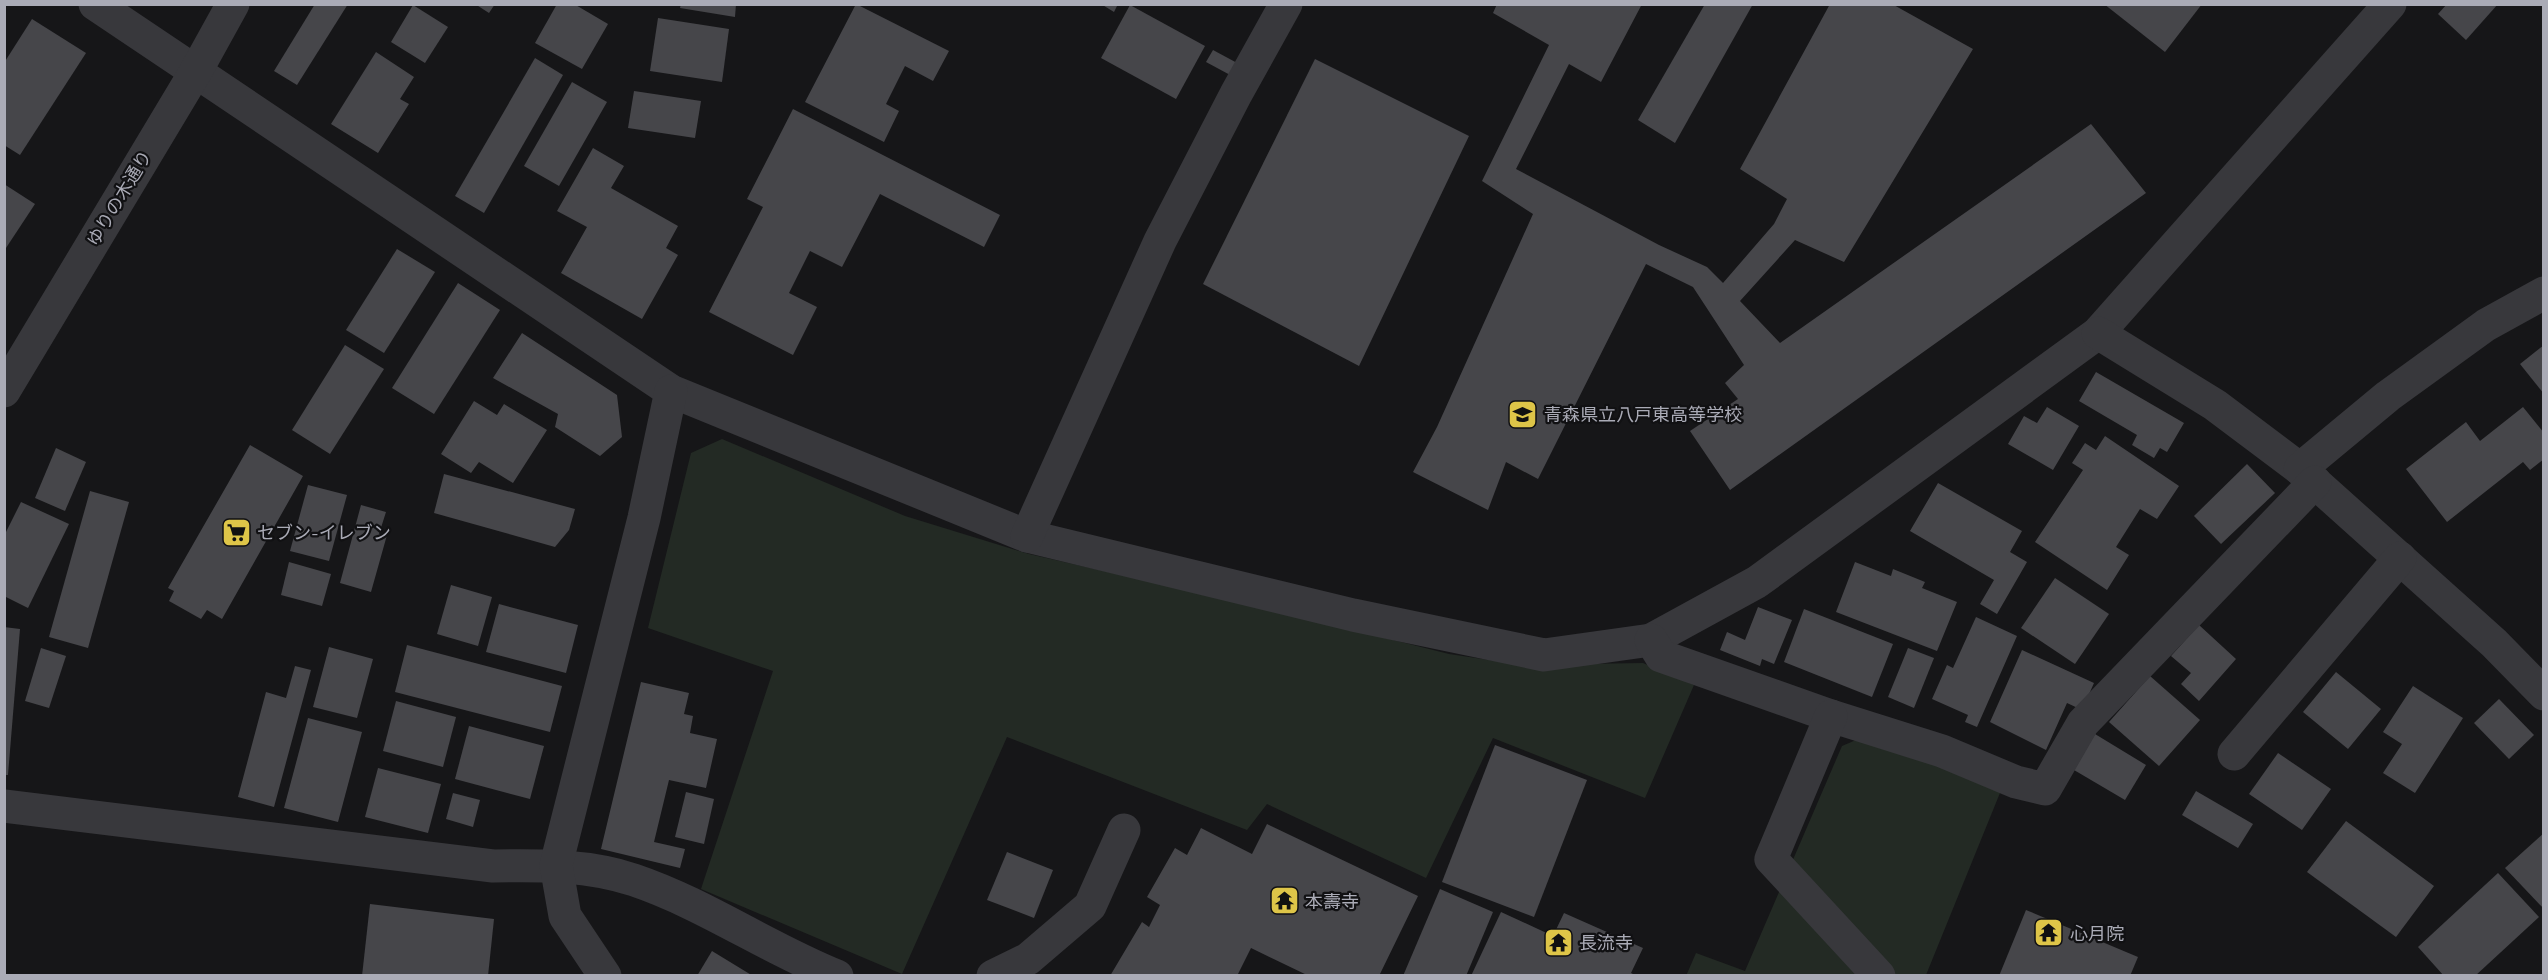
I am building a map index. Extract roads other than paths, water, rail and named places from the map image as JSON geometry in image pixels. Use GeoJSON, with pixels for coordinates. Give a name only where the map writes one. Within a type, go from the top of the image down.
{"type":"FeatureCollection","features":[{"type":"Feature","properties":{"kind":"street"},"geometry":{"type":"LineString","coordinates":[[94,4],[671,391],[1027,536],[1353,615],[1544,655],[1651,640],[1757,582],[2098,333],[2390,4]]}},
{"type":"Feature","properties":{"kind":"street","name":"ゆりの木通り"},"geometry":{"type":"LineString","coordinates":[[4,391],[196,71],[232,4]]}},
{"type":"Feature","properties":{"kind":"street"},"geometry":{"type":"LineString","coordinates":[[1027,536],[1160,242],[1236,94],[1286,4]]}},
{"type":"Feature","properties":{"kind":"street"},"geometry":{"type":"LineString","coordinates":[[1651,640],[1661,656],[1831,716],[1942,751],[2016,782],[2045,789],[2083,723],[2308,476],[2388,396],[2477,332],[2544,293]]}},
{"type":"Feature","properties":{"kind":"street"},"geometry":{"type":"LineString","coordinates":[[2098,333],[2215,405],[2308,476],[2494,643],[2544,694]]}},
{"type":"Feature","properties":{"kind":"street"},"geometry":{"type":"LineString","coordinates":[[605,975],[565,916],[556,865],[644,518],[671,391]]}},
{"type":"Feature","properties":{"kind":"street"},"geometry":{"type":"LineString","coordinates":[[2234,754],[2400,558]]}},
{"type":"Feature","properties":{"kind":"street"},"geometry":{"type":"LineString","coordinates":[[1831,716],[1771,859],[1879,975]]}},
{"type":"Feature","properties":{"kind":"street"},"geometry":{"type":"LineString","coordinates":[[4,806],[493,866],[556,865],[633,879],[694,905],[837,975]]}},
{"type":"Feature","properties":{"kind":"street"},"geometry":{"type":"LineString","coordinates":[[993,975],[1028,959],[1090,906],[1124,830]]}},
{"type":"Feature","properties":{"kind":"place","name":"青森県立八戸東高等学校"},"geometry":{"type":"Point","coordinates":[1523,414]}},
{"type":"Feature","properties":{"kind":"place","name":"セブン-イレブン"},"geometry":{"type":"Point","coordinates":[236,532]}},
{"type":"Feature","properties":{"kind":"place","name":"本壽寺"},"geometry":{"type":"Point","coordinates":[1284,901]}},
{"type":"Feature","properties":{"kind":"place","name":"心月院"},"geometry":{"type":"Point","coordinates":[2049,933]}},
{"type":"Feature","properties":{"kind":"place","name":"長流寺"},"geometry":{"type":"Point","coordinates":[1558,942]}}]}
